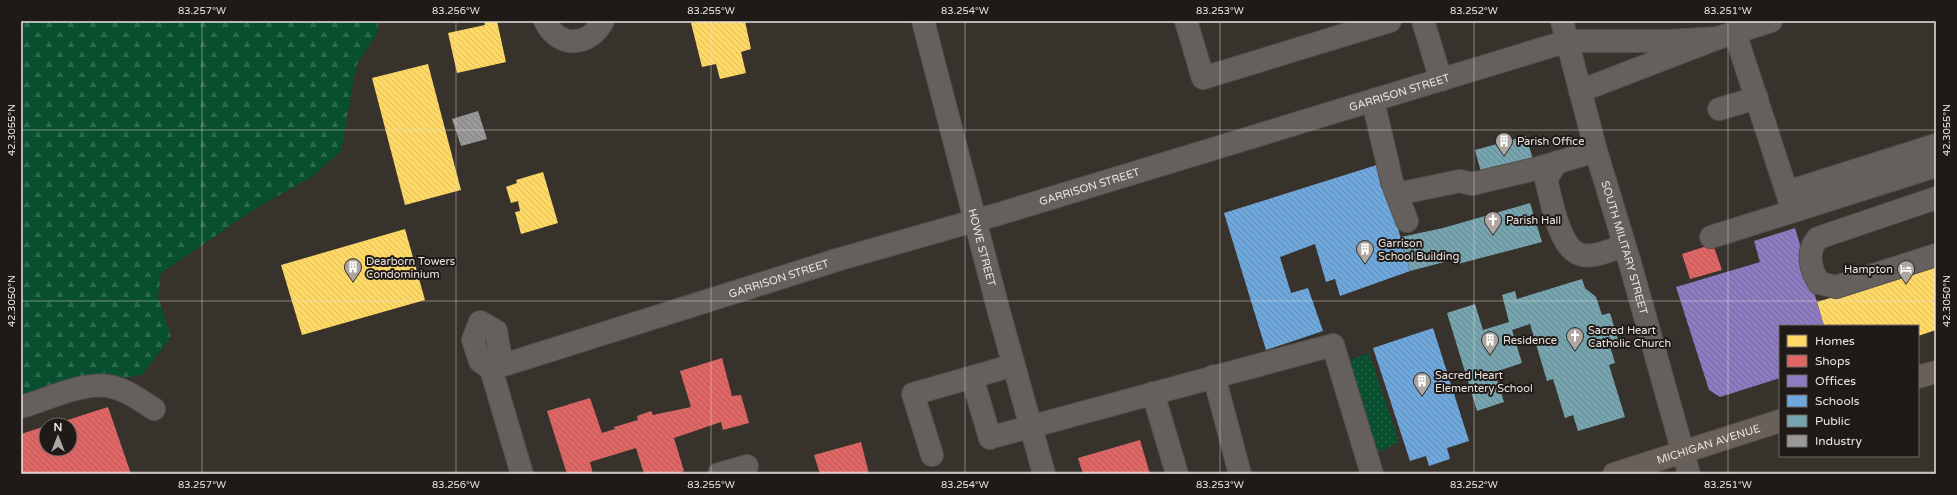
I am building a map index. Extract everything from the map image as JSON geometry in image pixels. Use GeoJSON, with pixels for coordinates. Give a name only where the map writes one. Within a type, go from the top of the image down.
{"type":"FeatureCollection","features":[{"type":"Feature","properties":{"kind":"main road"},"geometry":{"type":"LineString","coordinates":[[1919,377],[1936,372]]}},
{"type":"Feature","properties":{"kind":"main road","name":"MICHIGAN AVENUE"},"geometry":{"type":"LineString","coordinates":[[1614,474],[1779,421]]}},
{"type":"Feature","properties":{"kind":"street"},"geometry":{"type":"LineString","coordinates":[[545,21],[556,35],[573,42],[592,36],[599,30],[603,21]]}},
{"type":"Feature","properties":{"kind":"street","name":"HOWE STREET"},"geometry":{"type":"LineString","coordinates":[[923,21],[1044,474]]}},
{"type":"Feature","properties":{"kind":"street"},"geometry":{"type":"LineString","coordinates":[[1186,21],[1203,78],[1390,21]]}},
{"type":"Feature","properties":{"kind":"street"},"geometry":{"type":"LineString","coordinates":[[1423,21],[1441,80]]}},
{"type":"Feature","properties":{"kind":"street","name":"GARRISON STREET"},"geometry":{"type":"LineString","coordinates":[[522,474],[491,369],[840,259],[976,220],[1441,80],[1565,31],[1668,40],[1734,30],[1771,21]]}},
{"type":"Feature","properties":{"kind":"street"},"geometry":{"type":"LineString","coordinates":[[1734,30],[1790,201]]}},
{"type":"Feature","properties":{"kind":"street","name":"GARRISON STREET"},"geometry":{"type":"LineString","coordinates":[[1580,91],[1734,30]]}},
{"type":"Feature","properties":{"kind":"street","name":"SOUTH MILITARY STREET"},"geometry":{"type":"LineString","coordinates":[[1565,31],[1596,151],[1689,474]]}},
{"type":"Feature","properties":{"kind":"street"},"geometry":{"type":"LineString","coordinates":[[1720,109],[1757,98]]}},
{"type":"Feature","properties":{"kind":"street"},"geometry":{"type":"LineString","coordinates":[[1373,101],[1392,182],[1407,221]]}},
{"type":"Feature","properties":{"kind":"street"},"geometry":{"type":"LineString","coordinates":[[1711,237],[1790,201],[1936,146]]}},
{"type":"Feature","properties":{"kind":"street"},"geometry":{"type":"LineString","coordinates":[[1397,194],[1460,181],[1472,184],[1596,151]]}},
{"type":"Feature","properties":{"kind":"street"},"geometry":{"type":"LineString","coordinates":[[1557,162],[1546,179],[1560,228],[1568,246],[1574,252],[1590,255],[1624,246]]}},
{"type":"Feature","properties":{"kind":"street"},"geometry":{"type":"LineString","coordinates":[[1790,201],[1936,166]]}},
{"type":"Feature","properties":{"kind":"street"},"geometry":{"type":"LineString","coordinates":[[1936,198],[1818,238],[1812,244],[1810,251],[1815,276],[1819,283],[1836,287],[1936,255]]}},
{"type":"Feature","properties":{"kind":"street"},"geometry":{"type":"LineString","coordinates":[[972,377],[993,437],[1333,345],[1372,474]]}},
{"type":"Feature","properties":{"kind":"street"},"geometry":{"type":"LineString","coordinates":[[932,455],[914,394],[1014,365]]}},
{"type":"Feature","properties":{"kind":"street"},"geometry":{"type":"LineString","coordinates":[[1214,376],[1240,474]]}},
{"type":"Feature","properties":{"kind":"street"},"geometry":{"type":"LineString","coordinates":[[21,407],[90,385],[108,386],[124,391],[154,409]]}},
{"type":"Feature","properties":{"kind":"street"},"geometry":{"type":"LineString","coordinates":[[1153,393],[1177,474]]}},
{"type":"Feature","properties":{"kind":"street"},"geometry":{"type":"LineString","coordinates":[[719,474],[747,466]]}},
{"type":"Feature","properties":{"kind":"green space"},"geometry":{"type":"Polygon","coordinates":[[[21,21],[379,21],[377,34],[356,66],[341,151],[313,176],[258,207],[161,273],[158,297],[171,337],[142,375],[116,379],[76,377],[21,395],[21,21]]]}},
{"type":"Feature","properties":{"kind":"green space"},"geometry":{"type":"Polygon","coordinates":[[[1369,353],[1399,442],[1378,452],[1350,360],[1369,353]]]}},
{"type":"Feature","properties":{"kind":"building: Homes"},"geometry":{"type":"Polygon","coordinates":[[[484,21],[497,21],[506,62],[457,73],[448,33],[485,25],[484,21]]]}},
{"type":"Feature","properties":{"kind":"building: Homes"},"geometry":{"type":"Polygon","coordinates":[[[700,21],[745,21],[751,49],[741,52],[746,73],[720,79],[716,64],[702,67],[691,23],[700,21]]]}},
{"type":"Feature","properties":{"kind":"building: Homes"},"geometry":{"type":"Polygon","coordinates":[[[428,64],[461,190],[405,205],[372,78],[428,64]]]}},
{"type":"Feature","properties":{"kind":"building: Homes"},"geometry":{"type":"Polygon","coordinates":[[[543,172],[558,223],[521,234],[515,212],[520,211],[518,201],[511,203],[506,187],[517,183],[516,180],[543,172]]]}},
{"type":"Feature","properties":{"kind":"building: Homes","name":"Dearborn Towers Condominium"},"geometry":{"type":"Polygon","coordinates":[[[405,229],[425,300],[302,335],[281,265],[405,229]]]}},
{"type":"Feature","properties":{"kind":"building: Homes","name":"Hampton"},"geometry":{"type":"Polygon","coordinates":[[[1936,266],[1936,330],[1919,336],[1919,325],[1824,325],[1817,302],[1936,266]]]}},
{"type":"Feature","properties":{"kind":"building: Shops"},"geometry":{"type":"Polygon","coordinates":[[[1713,244],[1722,270],[1690,279],[1682,254],[1713,244]]]}},
{"type":"Feature","properties":{"kind":"building: Shops"},"geometry":{"type":"Polygon","coordinates":[[[722,358],[732,396],[741,395],[749,423],[723,430],[721,422],[674,438],[684,471],[677,474],[644,474],[636,448],[590,462],[593,474],[567,474],[547,411],[590,398],[602,433],[615,429],[614,427],[638,420],[637,416],[651,411],[653,415],[691,407],[680,371],[722,358]]]}},
{"type":"Feature","properties":{"kind":"building: Shops"},"geometry":{"type":"Polygon","coordinates":[[[108,407],[131,474],[21,474],[21,434],[38,429],[38,457],[78,457],[77,417],[108,407]]]}},
{"type":"Feature","properties":{"kind":"building: Shops"},"geometry":{"type":"Polygon","coordinates":[[[1140,440],[1150,474],[1083,474],[1078,458],[1140,440]]]}},
{"type":"Feature","properties":{"kind":"building: Shops"},"geometry":{"type":"Polygon","coordinates":[[[861,442],[869,474],[820,474],[814,455],[861,442]]]}},
{"type":"Feature","properties":{"kind":"building: Offices"},"geometry":{"type":"Polygon","coordinates":[[[1795,228],[1824,325],[1779,325],[1779,378],[1720,397],[1709,390],[1676,287],[1760,262],[1754,241],[1795,228]]]}},
{"type":"Feature","properties":{"kind":"building: Schools","name":"Garrison School Building"},"geometry":{"type":"Polygon","coordinates":[[[1380,164],[1410,271],[1340,296],[1335,279],[1326,282],[1315,244],[1280,257],[1291,293],[1308,288],[1323,331],[1266,350],[1224,213],[1380,164]]]}},
{"type":"Feature","properties":{"kind":"building: Schools","name":"Sacred Heart Elementery School"},"geometry":{"type":"Polygon","coordinates":[[[1433,328],[1469,441],[1447,448],[1450,459],[1429,466],[1426,456],[1410,461],[1373,348],[1433,328]]]}},
{"type":"Feature","properties":{"kind":"building: Public","name":"Parish Office"},"geometry":{"type":"Polygon","coordinates":[[[1526,136],[1534,163],[1482,176],[1475,150],[1526,136]]]}},
{"type":"Feature","properties":{"kind":"building: Public","name":"Parish Hall"},"geometry":{"type":"Polygon","coordinates":[[[1530,203],[1542,242],[1454,265],[1452,260],[1410,271],[1401,237],[1443,228],[1530,203]]]}},
{"type":"Feature","properties":{"kind":"building: Public","name":"Sacred Heart Catholic Church"},"geometry":{"type":"Polygon","coordinates":[[[1582,279],[1585,288],[1596,297],[1602,315],[1610,313],[1619,343],[1610,346],[1615,363],[1609,365],[1625,417],[1578,431],[1573,415],[1565,418],[1553,379],[1547,381],[1530,324],[1512,330],[1522,363],[1495,372],[1504,402],[1477,411],[1447,313],[1475,304],[1483,330],[1509,322],[1502,295],[1515,291],[1517,299],[1582,279]]]}},
{"type":"Feature","properties":{"kind":"building: Industry"},"geometry":{"type":"Polygon","coordinates":[[[478,111],[487,139],[461,146],[452,119],[478,111]]]}},
{"type":"Feature","properties":{"kind":"place","name":"Parish Office"},"geometry":{"type":"Point","coordinates":[1504,156]}},
{"type":"Feature","properties":{"kind":"place","name":"Parish Hall"},"geometry":{"type":"Point","coordinates":[1493,235]}},
{"type":"Feature","properties":{"kind":"place","name":"Garrison School Building"},"geometry":{"type":"Point","coordinates":[1365,264]}},
{"type":"Feature","properties":{"kind":"place","name":"Dearborn Towers Condominium"},"geometry":{"type":"Point","coordinates":[353,282]}},
{"type":"Feature","properties":{"kind":"place","name":"Hampton"},"geometry":{"type":"Point","coordinates":[1906,284]}},
{"type":"Feature","properties":{"kind":"place","name":"Sacred Heart Catholic Church"},"geometry":{"type":"Point","coordinates":[1575,351]}},
{"type":"Feature","properties":{"kind":"place","name":"Residence"},"geometry":{"type":"Point","coordinates":[1490,355]}},
{"type":"Feature","properties":{"kind":"place","name":"Sacred Heart Elementery School"},"geometry":{"type":"Point","coordinates":[1422,396]}}]}
